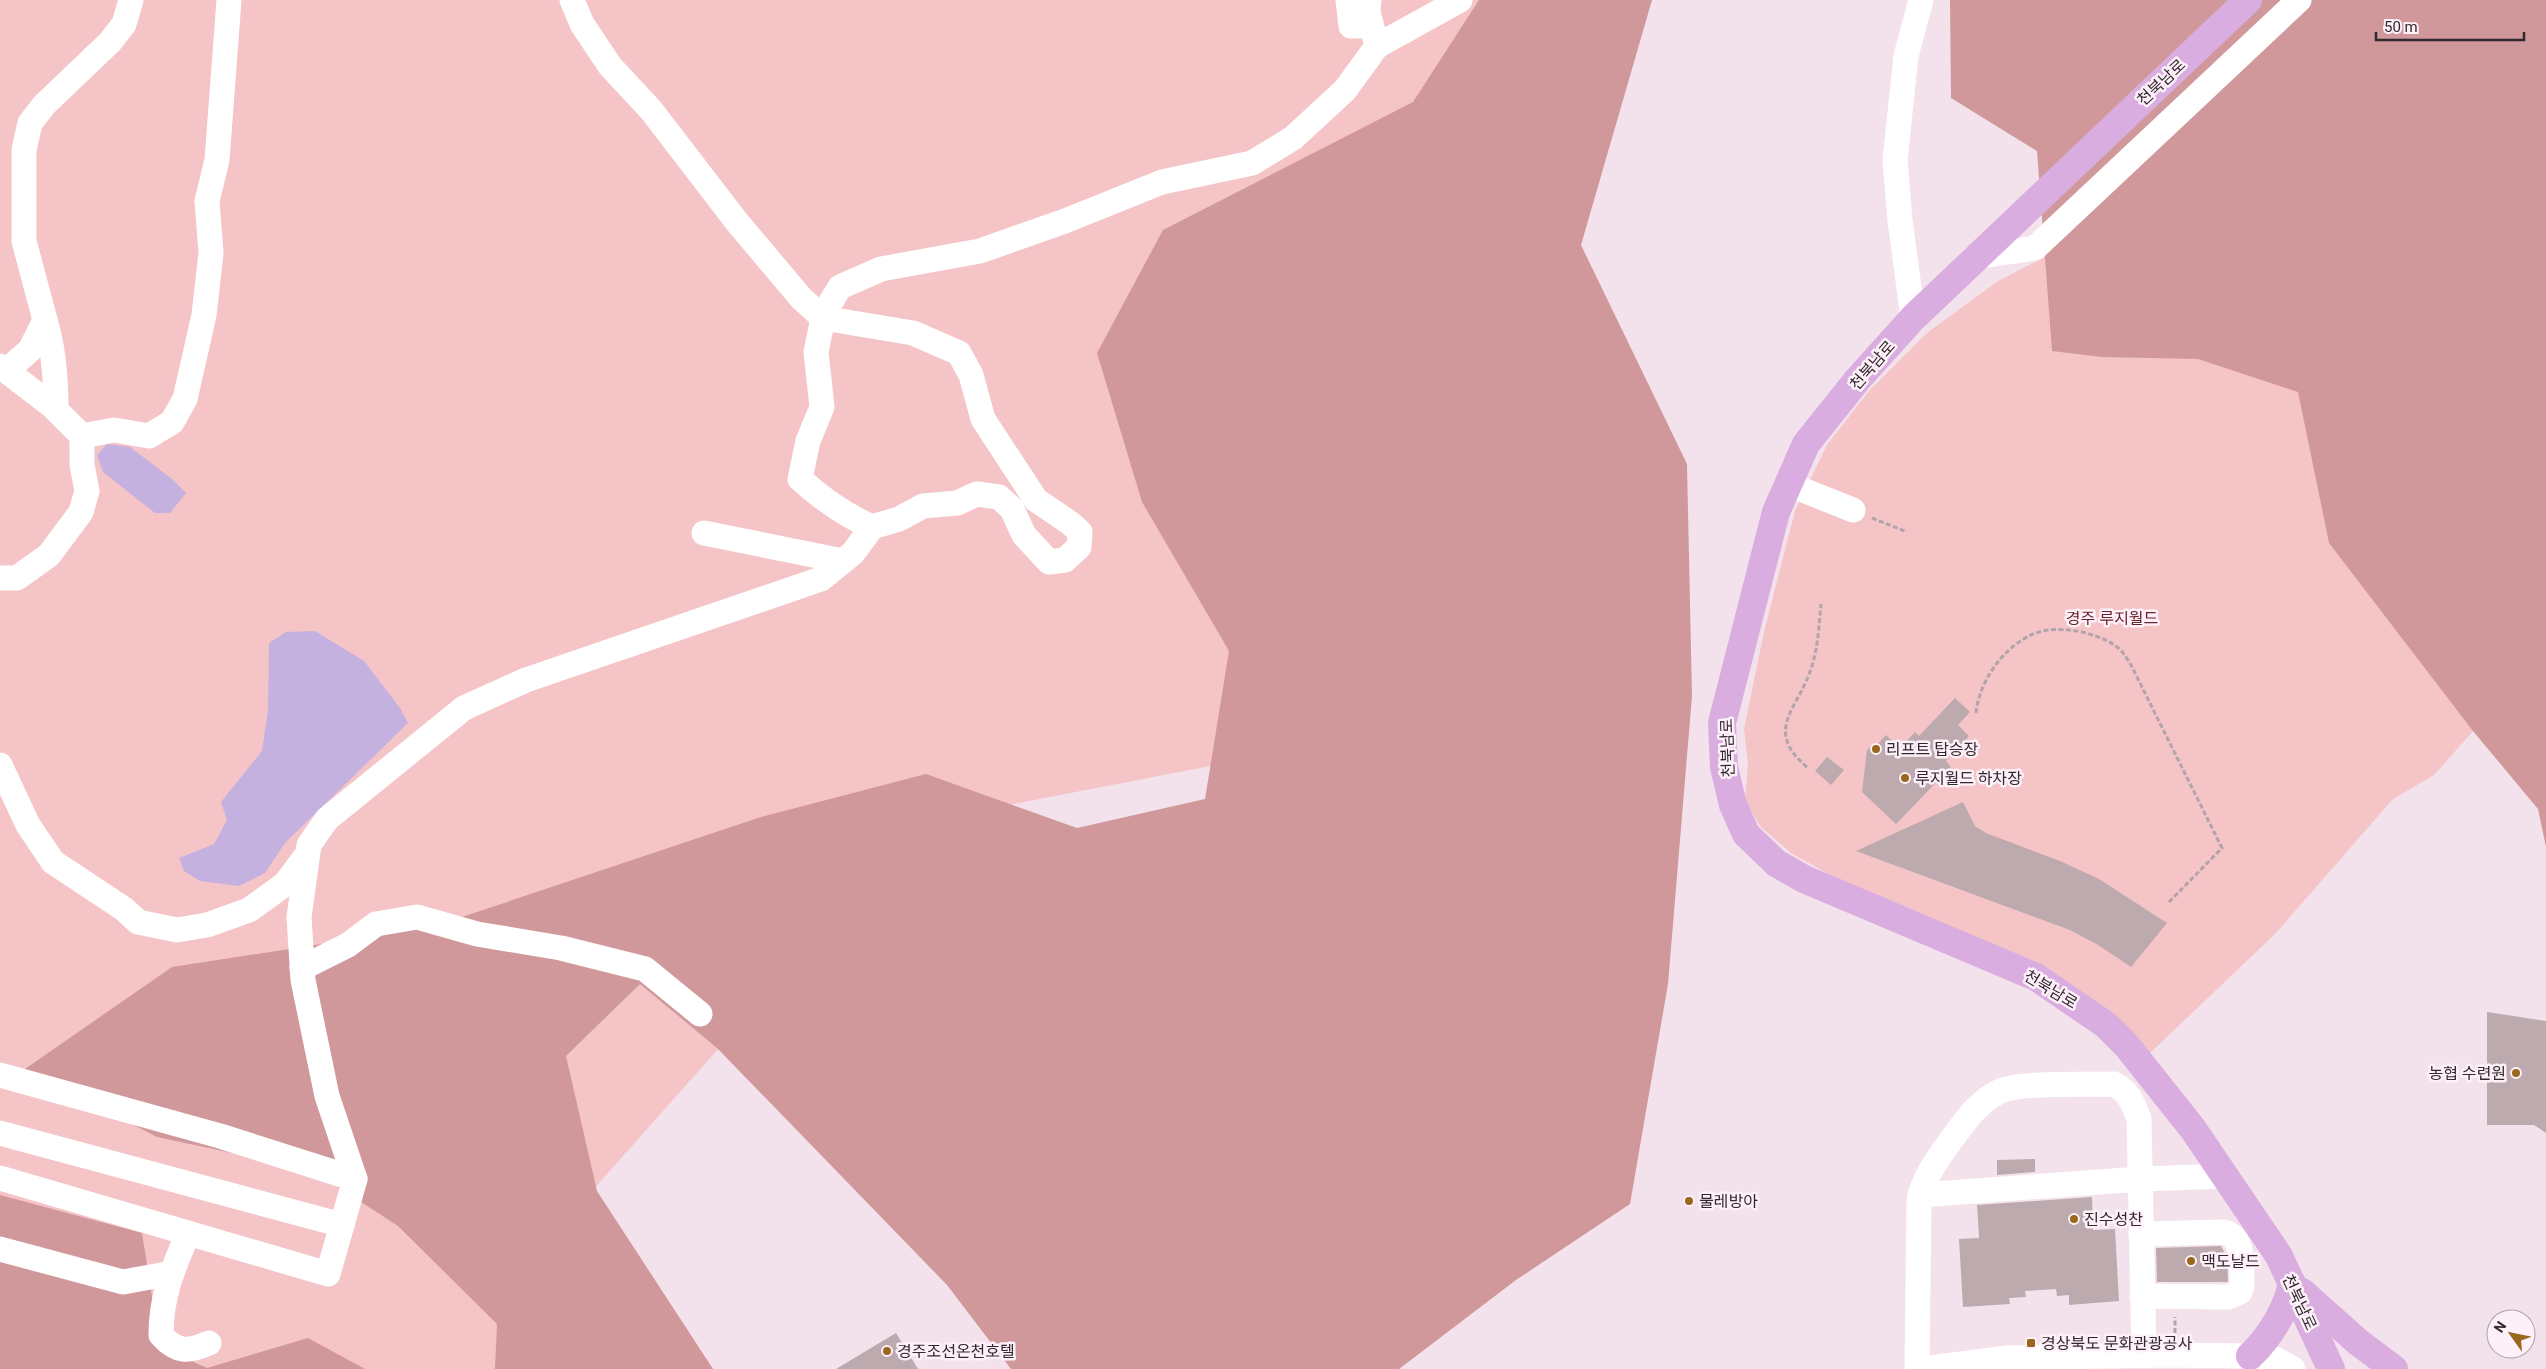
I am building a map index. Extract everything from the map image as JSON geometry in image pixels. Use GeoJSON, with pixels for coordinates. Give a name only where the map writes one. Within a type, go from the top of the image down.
{"type":"FeatureCollection","features":[{"type":"Feature","properties":{"kind":"main road","name":"천북남로"},"geometry":{"type":"LineString","coordinates":[[2248,0],[1975,257],[1913,318],[1858,379],[1806,444],[1776,512],[1722,723],[1724,768],[1732,805],[1746,834],[1776,863],[1804,879],[2036,977],[2099,1020],[2127,1046],[2193,1129],[2279,1256],[2331,1369]]}},
{"type":"Feature","properties":{"kind":"main road"},"geometry":{"type":"LineString","coordinates":[[2250,1356],[2260,1347],[2289,1301],[2292,1283]]}},
{"type":"Feature","properties":{"kind":"main road"},"geometry":{"type":"LineString","coordinates":[[2292,1283],[2358,1342],[2394,1369]]}},
{"type":"Feature","properties":{"kind":"street"},"geometry":{"type":"LineString","coordinates":[[56,409],[56,380],[45,320],[24,241],[24,150],[30,123],[44,104],[110,42],[124,24],[131,0]]}},
{"type":"Feature","properties":{"kind":"street"},"geometry":{"type":"LineString","coordinates":[[82,436],[114,430],[149,436],[172,422],[185,399],[204,315],[211,253],[206,201],[217,160],[229,0]]}},
{"type":"Feature","properties":{"kind":"street"},"geometry":{"type":"LineString","coordinates":[[572,0],[582,24],[610,66],[651,110],[762,253],[801,298],[823,318],[912,333],[959,353],[971,375],[983,419],[1036,500],[1080,532],[1079,548],[1064,560],[1049,562],[1024,535],[1012,509],[999,497],[977,494],[958,503],[923,506],[899,520],[872,527],[853,519],[821,498],[800,479],[808,440],[822,407],[816,352],[823,318],[840,287],[882,269],[980,251],[1065,221],[1162,182],[1252,163],[1292,138],[1345,90],[1377,46],[1460,0]]}},
{"type":"Feature","properties":{"kind":"street"},"geometry":{"type":"LineString","coordinates":[[1913,318],[1900,220],[1895,160],[1906,56],[1921,0]]}},
{"type":"Feature","properties":{"kind":"street"},"geometry":{"type":"LineString","coordinates":[[1975,257],[2035,248],[2299,0]]}},
{"type":"Feature","properties":{"kind":"street"},"geometry":{"type":"LineString","coordinates":[[1362,4],[1377,46]]}},
{"type":"Feature","properties":{"kind":"street"},"geometry":{"type":"LineString","coordinates":[[0,578],[17,578],[49,555],[81,512],[87,491],[82,465],[82,436],[56,409],[3,368],[30,350],[45,320]]}},
{"type":"Feature","properties":{"kind":"street"},"geometry":{"type":"LineString","coordinates":[[1788,484],[1853,510]]}},
{"type":"Feature","properties":{"kind":"street"},"geometry":{"type":"LineString","coordinates":[[0,1178],[328,1274],[355,1179],[327,1096],[302,968],[298,917],[308,845],[327,819],[464,708],[526,680],[821,579],[853,553],[872,527]]}},
{"type":"Feature","properties":{"kind":"street"},"geometry":{"type":"LineString","coordinates":[[704,533],[843,561]]}},
{"type":"Feature","properties":{"kind":"street"},"geometry":{"type":"LineString","coordinates":[[0,765],[28,825],[53,862],[124,909],[138,922],[177,930],[206,925],[249,910],[285,884],[307,854]]}},
{"type":"Feature","properties":{"kind":"street"},"geometry":{"type":"LineString","coordinates":[[302,968],[348,945],[376,924],[417,917],[478,934],[561,948],[645,969],[700,1014]]}},
{"type":"Feature","properties":{"kind":"street"},"geometry":{"type":"LineString","coordinates":[[0,1075],[220,1136],[355,1179]]}},
{"type":"Feature","properties":{"kind":"street"},"geometry":{"type":"LineString","coordinates":[[1916,1369],[1920,1195],[1930,1169],[1962,1124],[2002,1090],[2018,1087],[2114,1084],[2125,1090],[2131,1097],[2139,1119],[2144,1356]]}},
{"type":"Feature","properties":{"kind":"street"},"geometry":{"type":"LineString","coordinates":[[0,1133],[342,1225]]}},
{"type":"Feature","properties":{"kind":"street"},"geometry":{"type":"LineString","coordinates":[[1920,1195],[2140,1179],[2224,1176]]}},
{"type":"Feature","properties":{"kind":"street"},"geometry":{"type":"LineString","coordinates":[[2141,1234],[2224,1232],[2230,1234],[2240,1245],[2242,1286],[2240,1292],[2228,1297],[2142,1296]]}},
{"type":"Feature","properties":{"kind":"street"},"geometry":{"type":"LineString","coordinates":[[188,1233],[172,1273],[161,1308],[161,1335],[172,1347],[192,1351],[209,1343]]}},
{"type":"Feature","properties":{"kind":"street"},"geometry":{"type":"LineString","coordinates":[[0,1249],[123,1282],[172,1273]]}},
{"type":"Feature","properties":{"kind":"street"},"geometry":{"type":"LineString","coordinates":[[1923,1369],[2007,1358],[2174,1355],[2250,1356],[2275,1359],[2293,1369]]}},
{"type":"Feature","properties":{"kind":"path"},"geometry":{"type":"LineString","coordinates":[[1853,510],[1907,532]]}},
{"type":"Feature","properties":{"kind":"path"},"geometry":{"type":"LineString","coordinates":[[1807,767],[1788,746],[1784,728],[1791,707],[1810,672],[1816,654],[1821,604]]}},
{"type":"Feature","properties":{"kind":"path"},"geometry":{"type":"LineString","coordinates":[[1976,713],[1978,698],[1988,678],[2007,652],[2030,635],[2062,629],[2093,633],[2118,648],[2131,665],[2222,848],[2169,902]]}},
{"type":"Feature","properties":{"kind":"path"},"geometry":{"type":"LineString","coordinates":[[2174,1355],[2175,1297]]}},
{"type":"Feature","properties":{"kind":"green space"},"geometry":{"type":"Polygon","coordinates":[[[0,0],[1617,0],[1366,736],[920,822],[559,1228],[557,1369],[0,1369],[0,0]]]}},
{"type":"Feature","properties":{"kind":"green space","name":"경주 루지월드"},"geometry":{"type":"Polygon","coordinates":[[[2329,0],[2546,0],[2473,731],[2434,775],[2393,799],[2275,934],[2150,1053],[1791,853],[1761,827],[1745,802],[1748,764],[1744,729],[1764,632],[1795,511],[1827,445],[1869,391],[1927,333],[1998,281],[2043,258],[2329,0]]]}},
{"type":"Feature","properties":{"kind":"shaded area"},"geometry":{"type":"Polygon","coordinates":[[[1479,0],[1652,0],[1581,245],[1687,464],[1692,696],[1668,984],[1630,1204],[1516,1280],[1399,1369],[1011,1369],[947,1285],[717,1048],[640,984],[566,1056],[597,1191],[713,1369],[495,1369],[497,1324],[398,1226],[312,1170],[157,1137],[25,1069],[172,967],[432,927],[761,817],[926,774],[1077,828],[1205,799],[1229,651],[1142,502],[1097,353],[1163,230],[1413,102],[1479,0]]]}},
{"type":"Feature","properties":{"kind":"shaded area"},"geometry":{"type":"Polygon","coordinates":[[[1950,0],[2546,0],[2546,847],[2538,809],[2473,731],[2329,543],[2298,392],[2198,359],[2102,357],[2052,351],[2037,151],[1951,98],[1950,0]]]}},
{"type":"Feature","properties":{"kind":"shaded area"},"geometry":{"type":"Polygon","coordinates":[[[107,444],[130,447],[172,479],[186,493],[170,513],[155,513],[103,472],[97,455],[107,444]]]}},
{"type":"Feature","properties":{"kind":"shaded area"},"geometry":{"type":"Polygon","coordinates":[[[315,631],[364,661],[400,708],[408,723],[285,843],[265,873],[239,886],[200,881],[184,871],[179,858],[214,844],[227,820],[221,802],[262,751],[268,710],[269,643],[286,632],[315,631]]]}},
{"type":"Feature","properties":{"kind":"shaded area"},"geometry":{"type":"Polygon","coordinates":[[[0,1195],[142,1233],[160,1347],[207,1368],[308,1338],[365,1369],[0,1369],[0,1195]]]}},
{"type":"Feature","properties":{"kind":"building","name":"루지월드 하차장"},"geometry":{"type":"Polygon","coordinates":[[[1955,698],[1970,712],[1958,725],[1969,736],[1946,761],[1951,767],[1896,824],[1862,792],[1867,750],[1877,745],[1886,735],[1900,748],[1915,732],[1919,736],[1955,698]]]}},
{"type":"Feature","properties":{"kind":"building"},"geometry":{"type":"Polygon","coordinates":[[[1827,757],[1844,770],[1831,785],[1815,771],[1827,757]]]}},
{"type":"Feature","properties":{"kind":"building"},"geometry":{"type":"Polygon","coordinates":[[[1963,802],[1975,826],[1986,833],[2060,861],[2099,879],[2167,923],[2131,967],[2098,945],[2070,930],[1856,851],[1963,802]]]}},
{"type":"Feature","properties":{"kind":"building","name":"농협 수련원"},"geometry":{"type":"Polygon","coordinates":[[[2487,1012],[2546,1021],[2546,1133],[2534,1125],[2487,1125],[2487,1012]]]}},
{"type":"Feature","properties":{"kind":"building"},"geometry":{"type":"Polygon","coordinates":[[[2035,1159],[2035,1172],[1997,1175],[1997,1160],[2035,1159]]]}},
{"type":"Feature","properties":{"kind":"building"},"geometry":{"type":"Polygon","coordinates":[[[2092,1197],[2093,1230],[2115,1229],[2119,1301],[2069,1305],[2069,1295],[2057,1296],[2056,1289],[2025,1291],[2026,1297],[2009,1298],[2010,1304],[1963,1307],[1959,1239],[1979,1238],[1977,1205],[2092,1197]]]}},
{"type":"Feature","properties":{"kind":"building","name":"맥도날드"},"geometry":{"type":"Polygon","coordinates":[[[2221,1246],[2227,1257],[2228,1282],[2157,1282],[2156,1248],[2221,1246]]]}},
{"type":"Feature","properties":{"kind":"building","name":"경주조선온천호텔"},"geometry":{"type":"Polygon","coordinates":[[[896,1333],[918,1369],[836,1369],[896,1333]]]}},
{"type":"Feature","properties":{"kind":"place","name":"리프트 탑승장"},"geometry":{"type":"Point","coordinates":[1876,749]}},
{"type":"Feature","properties":{"kind":"place","name":"루지월드 하차장"},"geometry":{"type":"Point","coordinates":[1905,778]}},
{"type":"Feature","properties":{"kind":"place","name":"농협 수련원"},"geometry":{"type":"Point","coordinates":[2516,1073]}},
{"type":"Feature","properties":{"kind":"place","name":"물레방아"},"geometry":{"type":"Point","coordinates":[1689,1201]}},
{"type":"Feature","properties":{"kind":"place","name":"진수성찬"},"geometry":{"type":"Point","coordinates":[2074,1219]}},
{"type":"Feature","properties":{"kind":"place","name":"맥도날드"},"geometry":{"type":"Point","coordinates":[2191,1261]}},
{"type":"Feature","properties":{"kind":"place","name":"경상북도 문화관광공사"},"geometry":{"type":"Point","coordinates":[2031,1343]}},
{"type":"Feature","properties":{"kind":"place","name":"경주조선온천호텔"},"geometry":{"type":"Point","coordinates":[887,1351]}}]}
